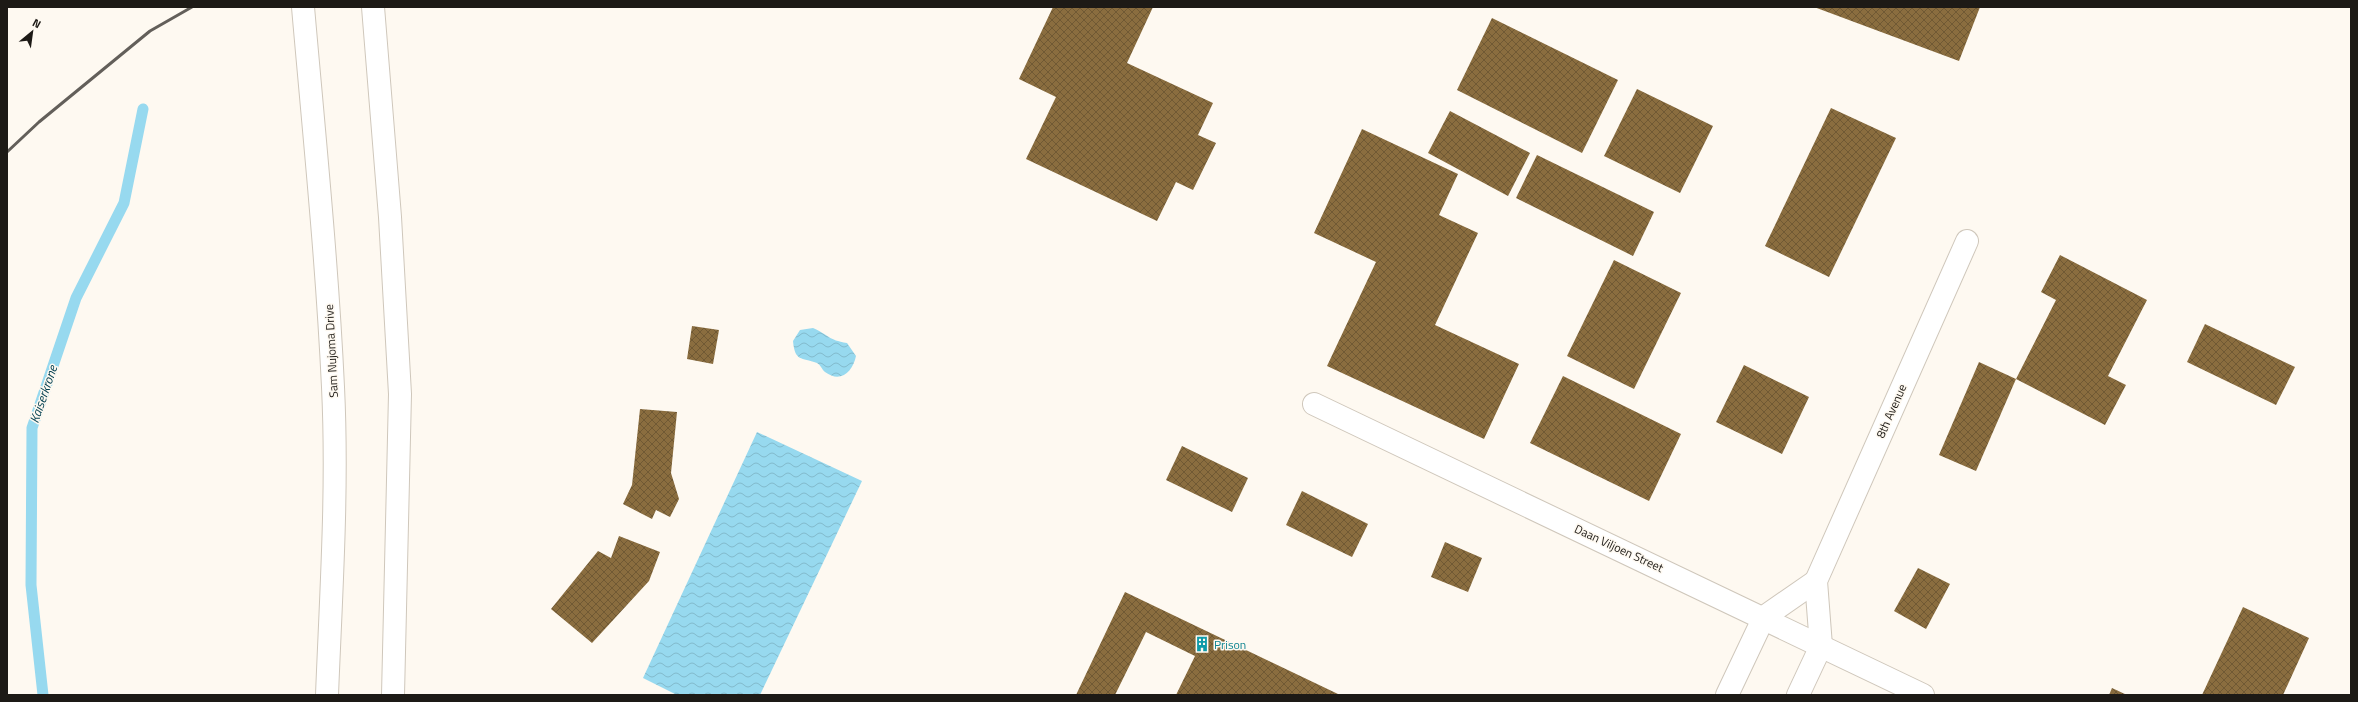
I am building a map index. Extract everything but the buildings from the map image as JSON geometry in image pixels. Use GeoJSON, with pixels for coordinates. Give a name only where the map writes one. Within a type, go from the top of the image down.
{"type":"FeatureCollection","features":[{"type":"Feature","properties":{"kind":"main road","name":"Sam Nujoma Drive"},"geometry":{"type":"LineString","coordinates":[[303,7],[334,388],[334,504],[327,695]]}},
{"type":"Feature","properties":{"kind":"main road"},"geometry":{"type":"LineString","coordinates":[[373,7],[390,217],[400,394],[393,695]]}},
{"type":"Feature","properties":{"kind":"main road","name":"8th Avenue"},"geometry":{"type":"LineString","coordinates":[[1798,695],[1821,646],[1816,581],[1967,241]]}},
{"type":"Feature","properties":{"kind":"main road","name":"Daan Viljoen Street"},"geometry":{"type":"LineString","coordinates":[[1314,404],[1764,617],[1924,695]]}},
{"type":"Feature","properties":{"kind":"main road"},"geometry":{"type":"LineString","coordinates":[[1727,695],[1764,617],[1816,581]]}},
{"type":"Feature","properties":{"kind":"water"},"geometry":{"type":"Polygon","coordinates":[[[813,328],[832,339],[847,343],[856,356],[849,371],[836,377],[824,371],[817,363],[797,356],[793,341],[800,330],[813,328]]]}},
{"type":"Feature","properties":{"kind":"water"},"geometry":{"type":"Polygon","coordinates":[[[757,432],[862,481],[760,695],[677,695],[643,678],[757,432]]]}},
{"type":"Feature","properties":{"kind":"waterway","name":"Kaiserkrone"},"geometry":{"type":"LineString","coordinates":[[43,695],[31,585],[32,428],[76,298],[124,203],[143,109]]}},
{"type":"Feature","properties":{"kind":"railway"},"geometry":{"type":"LineString","coordinates":[[7,152],[39,122],[150,31],[192,7]]}},
{"type":"Feature","properties":{"kind":"place","name":"Prison"},"geometry":{"type":"Point","coordinates":[1202,644]}}]}
